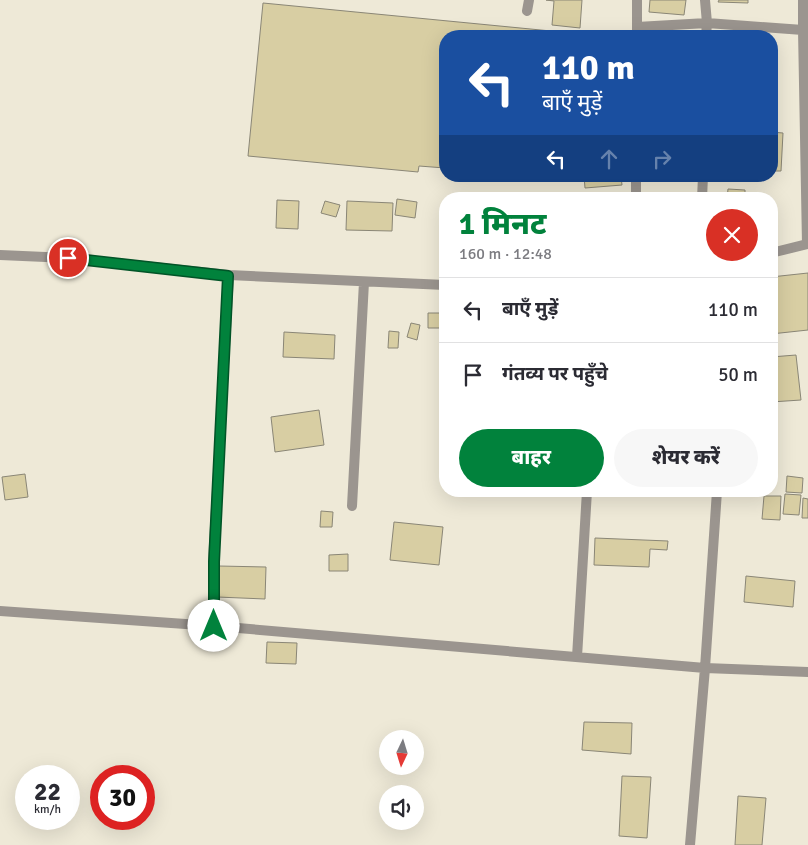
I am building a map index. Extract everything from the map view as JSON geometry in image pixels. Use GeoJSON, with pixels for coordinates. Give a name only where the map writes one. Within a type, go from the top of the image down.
{"type":"FeatureCollection","features":[{"type":"Feature","properties":{"kind":"street"},"geometry":{"type":"LineString","coordinates":[[527,11],[529,0]]}},
{"type":"Feature","properties":{"kind":"street"},"geometry":{"type":"LineString","coordinates":[[637,30],[638,0]]}},
{"type":"Feature","properties":{"kind":"street"},"geometry":{"type":"LineString","coordinates":[[705,0],[706,30]]}},
{"type":"Feature","properties":{"kind":"street"},"geometry":{"type":"LineString","coordinates":[[778,251],[807,244],[806,30],[803,0]]}},
{"type":"Feature","properties":{"kind":"street"},"geometry":{"type":"LineString","coordinates":[[653,30],[707,23],[806,30]]}},
{"type":"Feature","properties":{"kind":"street"},"geometry":{"type":"LineString","coordinates":[[0,255],[68,258],[228,276],[439,286]]}},
{"type":"Feature","properties":{"kind":"street"},"geometry":{"type":"LineString","coordinates":[[214,626],[214,562],[228,276]]}},
{"type":"Feature","properties":{"kind":"street"},"geometry":{"type":"LineString","coordinates":[[352,506],[364,282]]}},
{"type":"Feature","properties":{"kind":"street"},"geometry":{"type":"LineString","coordinates":[[577,657],[587,497]]}},
{"type":"Feature","properties":{"kind":"street"},"geometry":{"type":"LineString","coordinates":[[690,845],[717,497]]}},
{"type":"Feature","properties":{"kind":"street"},"geometry":{"type":"LineString","coordinates":[[0,611],[214,626],[705,668],[808,672]]}},
{"type":"Feature","properties":{"kind":"building"},"geometry":{"type":"Polygon","coordinates":[[[546,0],[582,0],[580,28],[552,25],[554,1],[546,0]]]}},
{"type":"Feature","properties":{"kind":"building"},"geometry":{"type":"Polygon","coordinates":[[[650,0],[686,0],[684,15],[649,12],[650,0]]]}},
{"type":"Feature","properties":{"kind":"building"},"geometry":{"type":"Polygon","coordinates":[[[719,0],[748,0],[748,3],[718,2],[719,0]]]}},
{"type":"Feature","properties":{"kind":"building"},"geometry":{"type":"Polygon","coordinates":[[[263,3],[541,30],[439,30],[439,168],[419,166],[418,172],[248,156],[263,3]]]}},
{"type":"Feature","properties":{"kind":"building"},"geometry":{"type":"Polygon","coordinates":[[[778,133],[783,133],[781,171],[778,171],[778,133]]]}},
{"type":"Feature","properties":{"kind":"building"},"geometry":{"type":"Polygon","coordinates":[[[584,182],[622,182],[622,185],[585,188],[584,182]]]}},
{"type":"Feature","properties":{"kind":"building"},"geometry":{"type":"Polygon","coordinates":[[[728,189],[745,190],[745,192],[728,192],[728,189]]]}},
{"type":"Feature","properties":{"kind":"building"},"geometry":{"type":"Polygon","coordinates":[[[397,199],[417,202],[415,218],[395,215],[397,199]]]}},
{"type":"Feature","properties":{"kind":"building"},"geometry":{"type":"Polygon","coordinates":[[[277,200],[299,201],[298,229],[276,228],[277,200]]]}},
{"type":"Feature","properties":{"kind":"building"},"geometry":{"type":"Polygon","coordinates":[[[325,201],[340,205],[336,217],[321,213],[325,201]]]}},
{"type":"Feature","properties":{"kind":"building"},"geometry":{"type":"Polygon","coordinates":[[[347,201],[393,203],[392,231],[346,230],[347,201]]]}},
{"type":"Feature","properties":{"kind":"building"},"geometry":{"type":"Polygon","coordinates":[[[808,273],[808,330],[778,333],[778,276],[808,273]]]}},
{"type":"Feature","properties":{"kind":"building"},"geometry":{"type":"Polygon","coordinates":[[[428,313],[439,313],[439,328],[428,328],[428,313]]]}},
{"type":"Feature","properties":{"kind":"building"},"geometry":{"type":"Polygon","coordinates":[[[411,323],[420,325],[417,340],[407,337],[411,323]]]}},
{"type":"Feature","properties":{"kind":"building"},"geometry":{"type":"Polygon","coordinates":[[[389,331],[399,332],[398,348],[388,348],[389,331]]]}},
{"type":"Feature","properties":{"kind":"building"},"geometry":{"type":"Polygon","coordinates":[[[284,332],[335,335],[334,359],[283,357],[284,332]]]}},
{"type":"Feature","properties":{"kind":"building"},"geometry":{"type":"Polygon","coordinates":[[[796,355],[801,400],[778,402],[778,356],[796,355]]]}},
{"type":"Feature","properties":{"kind":"building"},"geometry":{"type":"Polygon","coordinates":[[[319,410],[324,445],[275,452],[271,417],[319,410]]]}},
{"type":"Feature","properties":{"kind":"building"},"geometry":{"type":"Polygon","coordinates":[[[25,474],[28,497],[5,500],[2,477],[25,474]]]}},
{"type":"Feature","properties":{"kind":"building"},"geometry":{"type":"Polygon","coordinates":[[[787,476],[803,478],[802,493],[786,492],[787,476]]]}},
{"type":"Feature","properties":{"kind":"building"},"geometry":{"type":"Polygon","coordinates":[[[785,494],[801,495],[799,515],[783,514],[785,494]]]}},
{"type":"Feature","properties":{"kind":"building"},"geometry":{"type":"Polygon","coordinates":[[[781,496],[780,520],[762,519],[764,497],[781,496]]]}},
{"type":"Feature","properties":{"kind":"building"},"geometry":{"type":"Polygon","coordinates":[[[803,498],[808,499],[808,518],[802,518],[803,498]]]}},
{"type":"Feature","properties":{"kind":"building"},"geometry":{"type":"Polygon","coordinates":[[[321,511],[333,512],[332,527],[320,527],[321,511]]]}},
{"type":"Feature","properties":{"kind":"building"},"geometry":{"type":"Polygon","coordinates":[[[394,522],[443,527],[439,565],[390,560],[394,522]]]}},
{"type":"Feature","properties":{"kind":"building"},"geometry":{"type":"Polygon","coordinates":[[[595,538],[668,541],[667,550],[650,549],[649,567],[594,565],[595,538]]]}},
{"type":"Feature","properties":{"kind":"building"},"geometry":{"type":"Polygon","coordinates":[[[348,554],[348,571],[329,571],[329,555],[348,554]]]}},
{"type":"Feature","properties":{"kind":"building"},"geometry":{"type":"Polygon","coordinates":[[[219,566],[266,567],[265,599],[217,597],[219,566]]]}},
{"type":"Feature","properties":{"kind":"building"},"geometry":{"type":"Polygon","coordinates":[[[746,576],[795,581],[793,607],[744,602],[746,576]]]}},
{"type":"Feature","properties":{"kind":"building"},"geometry":{"type":"Polygon","coordinates":[[[267,642],[297,643],[296,664],[266,663],[267,642]]]}},
{"type":"Feature","properties":{"kind":"building"},"geometry":{"type":"Polygon","coordinates":[[[584,722],[632,723],[631,754],[582,750],[584,722]]]}},
{"type":"Feature","properties":{"kind":"building"},"geometry":{"type":"Polygon","coordinates":[[[622,776],[651,777],[647,838],[619,836],[622,776]]]}},
{"type":"Feature","properties":{"kind":"building"},"geometry":{"type":"Polygon","coordinates":[[[738,796],[766,798],[762,845],[735,845],[738,796]]]}},
{"type":"Feature","properties":{"kind":"route"},"geometry":{"type":"LineString","coordinates":[[68,258],[228,276],[214,562],[214,626]]}}]}
